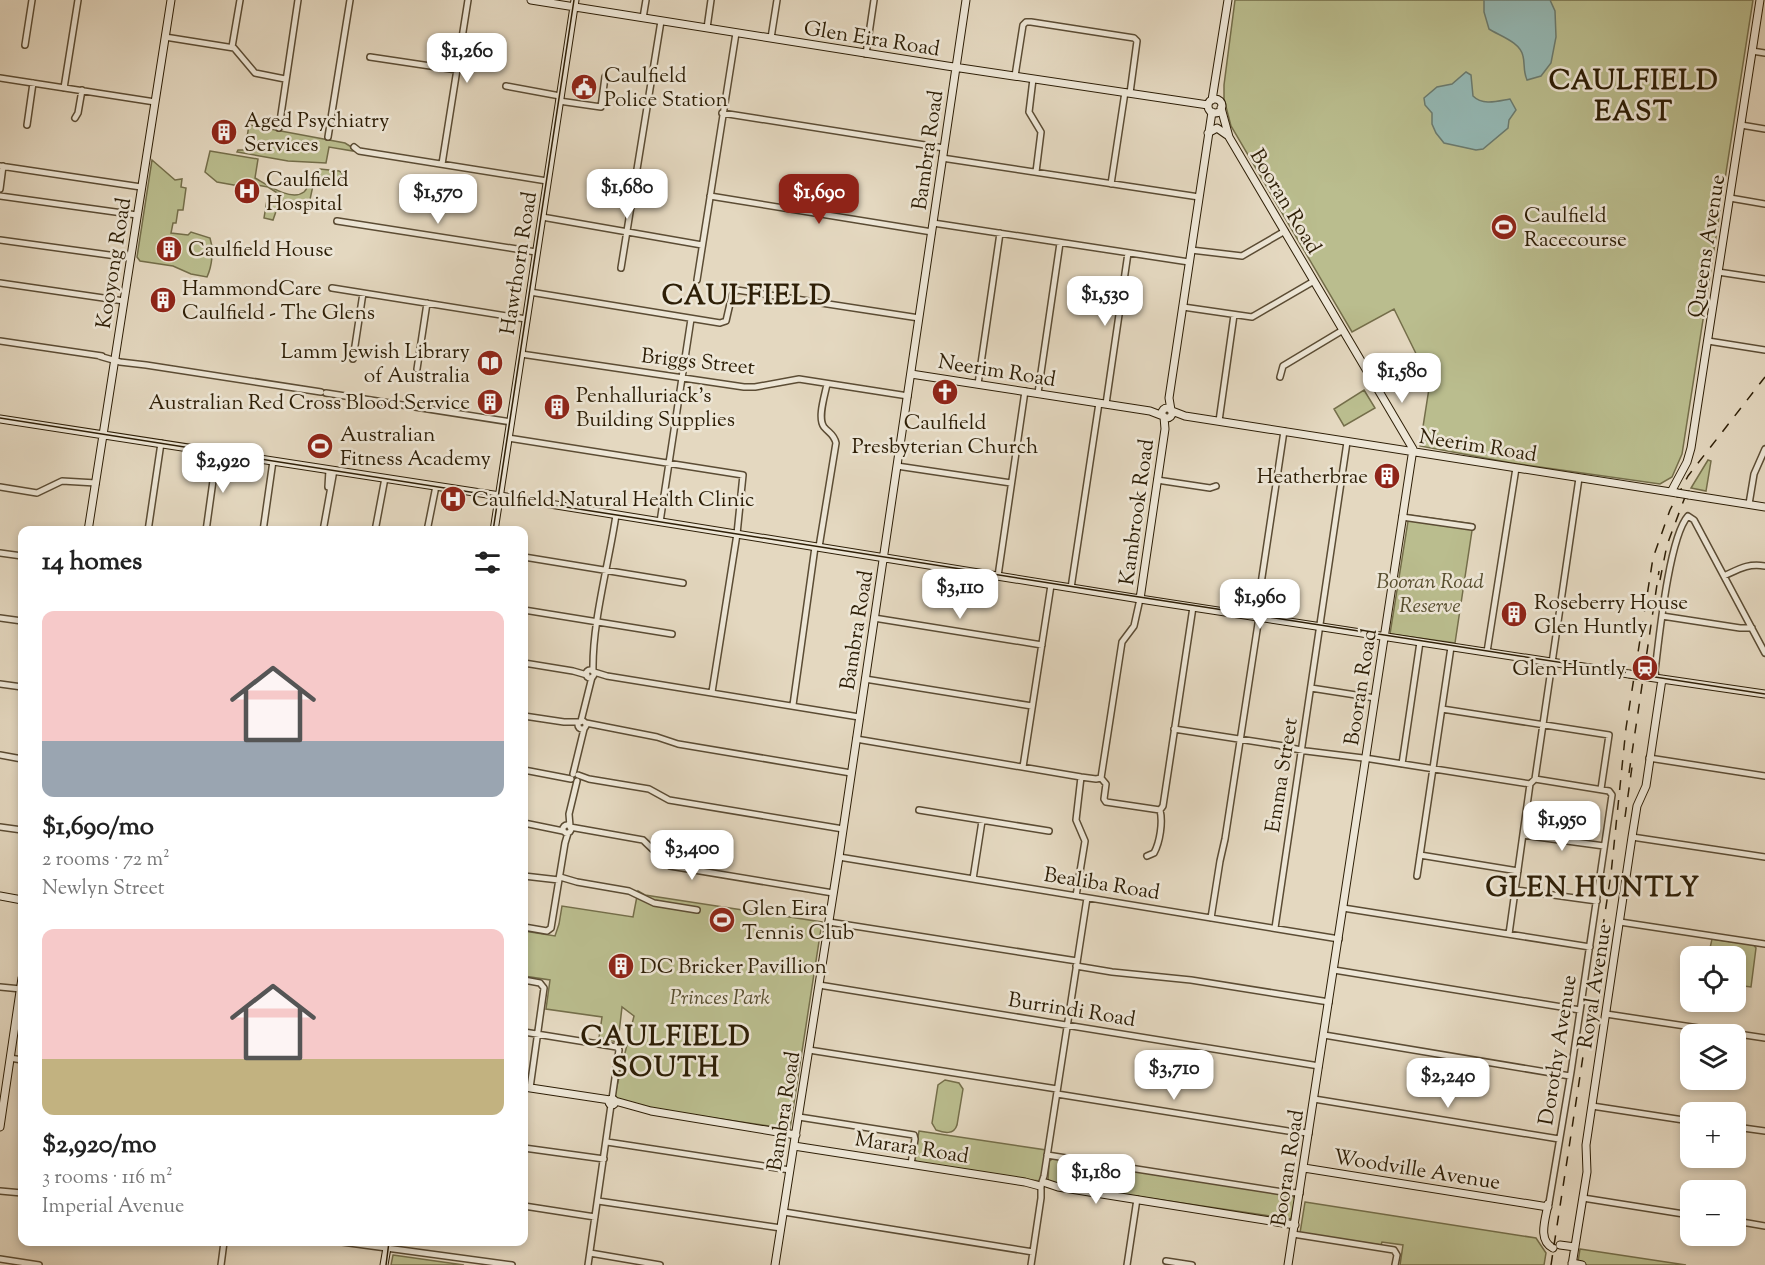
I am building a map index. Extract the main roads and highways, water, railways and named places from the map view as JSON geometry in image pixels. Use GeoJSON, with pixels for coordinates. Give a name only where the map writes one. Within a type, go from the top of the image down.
{"type":"FeatureCollection","features":[{"type":"Feature","properties":{"kind":"water"},"geometry":{"type":"Polygon","coordinates":[[[1484,0],[1550,0],[1555,11],[1556,37],[1551,63],[1541,76],[1527,80],[1521,51],[1509,40],[1489,29],[1484,12],[1484,0]]]}},
{"type":"Feature","properties":{"kind":"water"},"geometry":{"type":"Polygon","coordinates":[[[1466,72],[1471,75],[1473,96],[1481,101],[1491,102],[1510,99],[1516,110],[1509,120],[1508,128],[1483,149],[1476,150],[1444,143],[1432,124],[1432,113],[1425,105],[1424,98],[1437,87],[1452,84],[1466,72]]]}},
{"type":"Feature","properties":{"kind":"tram line"},"geometry":{"type":"LineString","coordinates":[[494,526],[574,0]]}},
{"type":"Feature","properties":{"kind":"tram line"},"geometry":{"type":"LineString","coordinates":[[0,418],[1765,694]]}},
{"type":"Feature","properties":{"kind":"tram line"},"geometry":{"type":"LineString","coordinates":[[386,1265],[388,1246]]}},
{"type":"Feature","properties":{"kind":"railway"},"geometry":{"type":"LineString","coordinates":[[1551,1265],[1611,874],[1626,728],[1653,558],[1670,510],[1688,476],[1765,377]]}},
{"type":"Feature","properties":{"kind":"railway"},"geometry":{"type":"LineString","coordinates":[[1660,580],[1667,545],[1685,497]]}},
{"type":"Feature","properties":{"kind":"railway"},"geometry":{"type":"LineString","coordinates":[[1629,773],[1659,571]]}},
{"type":"Feature","properties":{"kind":"railway"},"geometry":{"type":"LineString","coordinates":[[1625,817],[1632,767]]}},
{"type":"Feature","properties":{"kind":"place","name":"Caulfield Police Station"},"geometry":{"type":"Point","coordinates":[584,87]}},
{"type":"Feature","properties":{"kind":"place","name":"Aged Psychiatry Services"},"geometry":{"type":"Point","coordinates":[224,132]}},
{"type":"Feature","properties":{"kind":"place","name":"Caulfield Hospital"},"geometry":{"type":"Point","coordinates":[247,191]}},
{"type":"Feature","properties":{"kind":"place","name":"Caulfield Racecourse"},"geometry":{"type":"Point","coordinates":[1504,227]}},
{"type":"Feature","properties":{"kind":"place","name":"Caulfield House"},"geometry":{"type":"Point","coordinates":[169,249]}},
{"type":"Feature","properties":{"kind":"place","name":"HammondCare Caulfield - The Glens"},"geometry":{"type":"Point","coordinates":[163,300]}},
{"type":"Feature","properties":{"kind":"place","name":"Lamm Jewish Library of Australia"},"geometry":{"type":"Point","coordinates":[490,363]}},
{"type":"Feature","properties":{"kind":"place","name":"Caulfield Presbyterian Church"},"geometry":{"type":"Point","coordinates":[945,392]}},
{"type":"Feature","properties":{"kind":"place","name":"Australian Red Cross Blood Service"},"geometry":{"type":"Point","coordinates":[490,402]}},
{"type":"Feature","properties":{"kind":"place","name":"Penhalluriack's Building Supplies"},"geometry":{"type":"Point","coordinates":[557,407]}},
{"type":"Feature","properties":{"kind":"place","name":"Australian Fitness Academy"},"geometry":{"type":"Point","coordinates":[320,446]}},
{"type":"Feature","properties":{"kind":"place","name":"Heatherbrae"},"geometry":{"type":"Point","coordinates":[1387,476]}},
{"type":"Feature","properties":{"kind":"place","name":"Caulfield Natural Health Clinic"},"geometry":{"type":"Point","coordinates":[453,499]}},
{"type":"Feature","properties":{"kind":"place","name":"Roseberry House Glen Huntly"},"geometry":{"type":"Point","coordinates":[1514,614]}},
{"type":"Feature","properties":{"kind":"place","name":"Glen Huntly"},"geometry":{"type":"Point","coordinates":[1645,668]}},
{"type":"Feature","properties":{"kind":"place","name":"Glen Eira Tennis Club"},"geometry":{"type":"Point","coordinates":[722,920]}},
{"type":"Feature","properties":{"kind":"place","name":"DC Bricker Pavillion"},"geometry":{"type":"Point","coordinates":[621,966]}},
{"type":"Feature","properties":{"kind":"district","name":"CAULFIELD EAST"},"geometry":{"type":"Point","coordinates":[1634,96]}},
{"type":"Feature","properties":{"kind":"district","name":"CAULFIELD"},"geometry":{"type":"Point","coordinates":[747,295]}},
{"type":"Feature","properties":{"kind":"district","name":"GLEN HUNTLY"},"geometry":{"type":"Point","coordinates":[1593,887]}},
{"type":"Feature","properties":{"kind":"district","name":"CAULFIELD SOUTH"},"geometry":{"type":"Point","coordinates":[666,1052]}},
{"type":"Feature","properties":{"kind":"park label","name":"Booran Road Reserve"},"geometry":{"type":"Point","coordinates":[1430,593]}},
{"type":"Feature","properties":{"kind":"park label","name":"Princes Park"},"geometry":{"type":"Point","coordinates":[720,997]}}]}
